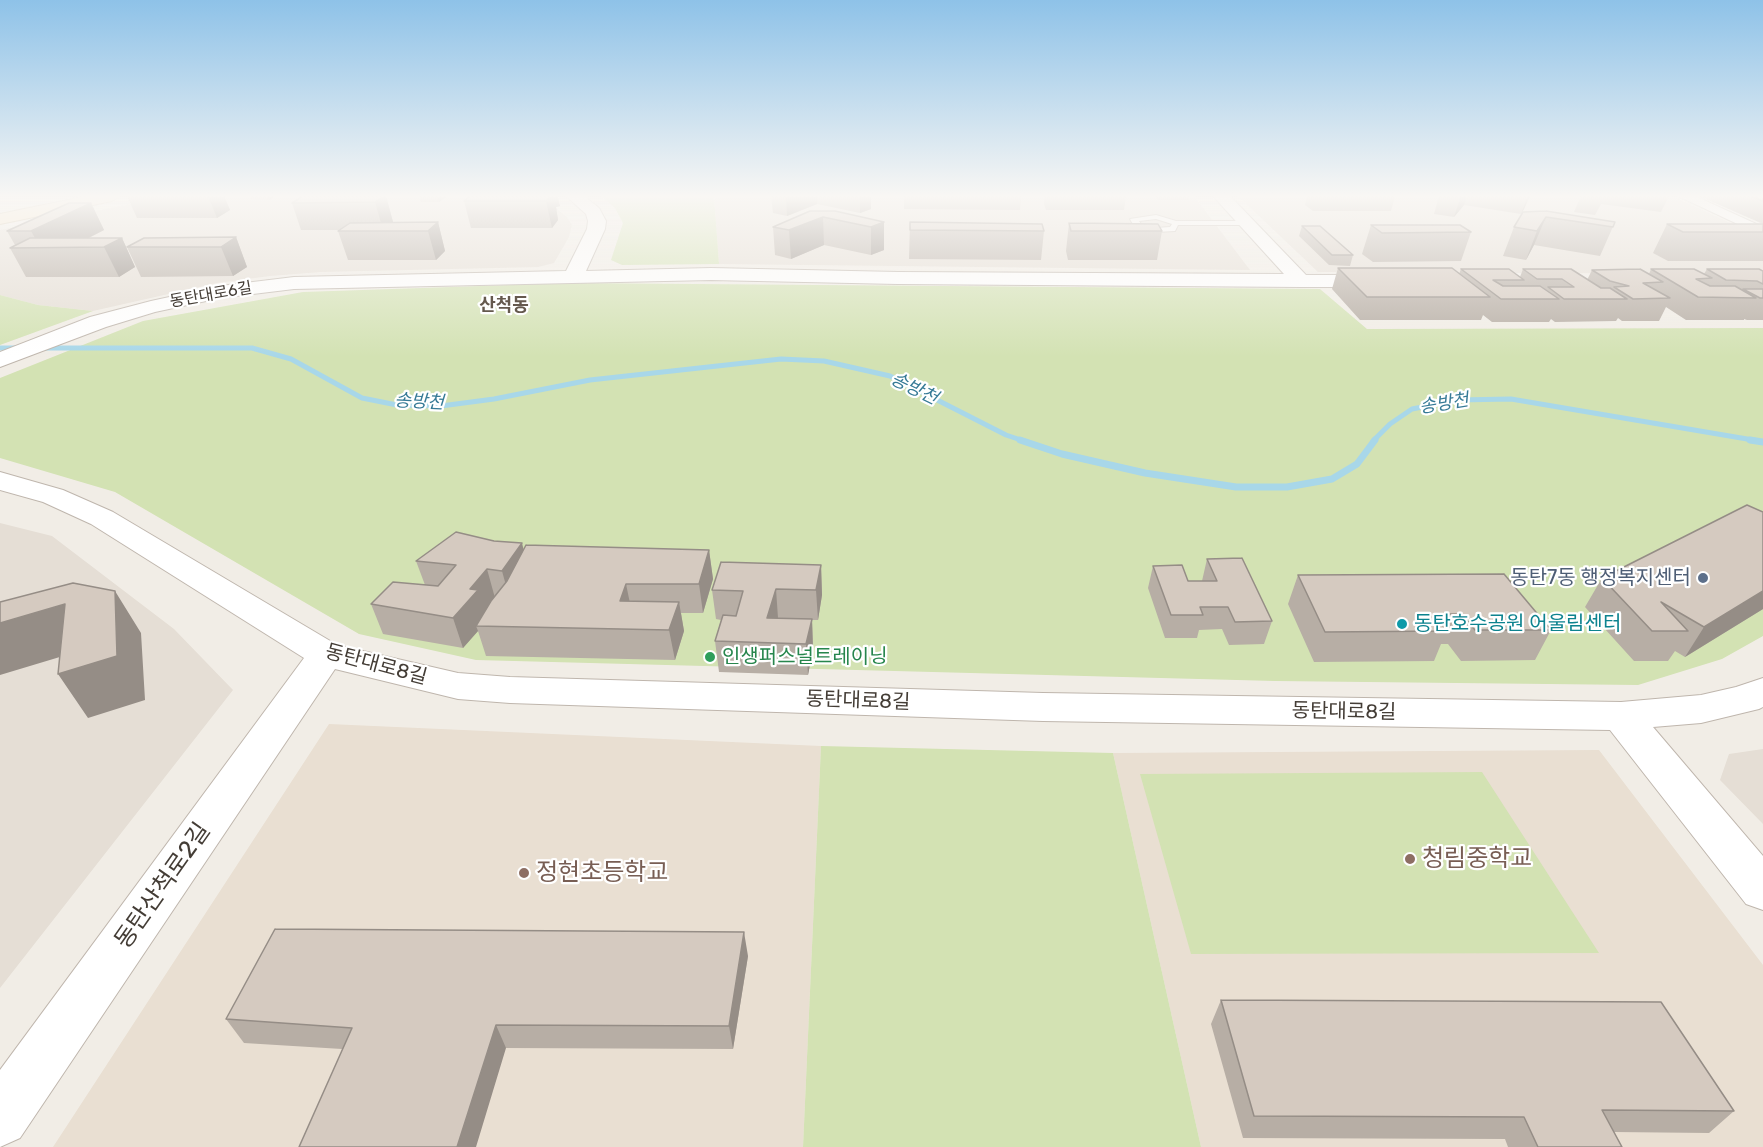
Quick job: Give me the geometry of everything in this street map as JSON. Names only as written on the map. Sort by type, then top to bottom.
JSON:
[{"type":"street","points":[[574,276],[587,250]]},
{"type":"street","points":[[1271,250],[1301,281]]},
{"type":"street","name":"동탄대로6길","points":[[0,360],[75,331],[151,306],[260,286],[332,281],[727,274],[898,278],[1393,281]]},
{"type":"street","name":"동탄대로8길","points":[[0,481],[53,496],[102,518],[326,655],[447,684],[510,690],[1043,708],[1621,716],[1701,709],[1745,699],[1763,691]]},
{"type":"street","name":"동탄산척로2길","points":[[0,1118],[326,655]]},
{"type":"street","points":[[1621,716],[1763,890]]},
{"type":"shaded area","points":[[0,250],[562,250],[554,263],[538,267],[321,272],[270,276],[217,283],[93,311],[38,305],[0,295]]},
{"type":"shaded area","points":[[718,250],[1235,250],[1250,270],[719,264]]},
{"type":"shaded area","points":[[1294,250],[1763,250],[1763,274],[1318,272]]},
{"type":"shaded area","points":[[0,523],[52,536],[174,629],[233,690],[0,988]]},
{"type":"shaded area","name":"정현초등학교","points":[[329,724],[821,746],[803,1147],[53,1147]]},
{"type":"shaded area","points":[[1763,749],[1763,824],[1720,780],[1729,754]]},
{"type":"shaded area","name":"청림중학교","points":[[1599,750],[1763,965],[1763,1147],[1201,1147],[1113,753]]},
{"type":"green space","points":[[614,250],[718,250],[719,264],[622,265],[611,260]]},
{"type":"green space","points":[[570,283],[1320,289],[1367,329],[1763,328],[1763,636],[1722,659],[1638,685],[1275,681],[476,660],[359,634],[115,492],[0,458],[0,378],[143,321],[303,292]]},
{"type":"green space","points":[[0,295],[38,305],[93,311],[0,345]]},
{"type":"green space","points":[[821,746],[1113,753],[1201,1147],[803,1147]]},
{"type":"green space","points":[[1482,772],[1599,953],[1191,954],[1140,774]]},
{"type":"building","points":[[1326,250],[1347,250],[1353,255],[1332,255]]},
{"type":"building","points":[[1338,268],[1452,268],[1490,297],[1367,297]]},
{"type":"building","points":[[1461,269],[1509,269],[1524,280],[1493,280],[1503,286],[1540,286],[1559,299],[1501,299]]},
{"type":"building","points":[[1523,269],[1571,269],[1601,288],[1610,288],[1627,299],[1564,299],[1548,287],[1574,287],[1562,279],[1537,279]]},
{"type":"building","points":[[1640,269],[1663,282],[1643,283],[1670,298],[1633,299],[1614,287],[1629,286],[1610,281],[1592,270]]},
{"type":"building","points":[[1651,269],[1694,269],[1712,278],[1696,279],[1710,286],[1735,286],[1756,298],[1698,297]]},
{"type":"building","points":[[1707,269],[1759,269],[1763,271],[1763,284],[1757,281],[1726,280]]},
{"type":"building","points":[[1743,289],[1763,289],[1763,298],[1760,298]]},
{"type":"building","name":"동탄7동 행정복지센터","points":[[1747,505],[1763,512],[1763,591],[1704,627],[1661,602],[1688,631],[1652,631],[1602,578]]},
{"type":"building","points":[[456,532],[494,541],[522,543],[502,571],[487,569],[470,589],[478,590],[453,618],[371,604],[393,582],[438,586],[456,565],[416,561]]},
{"type":"building","points":[[526,545],[709,550],[699,584],[626,584],[620,601],[679,602],[669,630],[476,626],[491,601],[507,581]]},
{"type":"building","points":[[1242,558],[1272,621],[1235,622],[1228,607],[1200,607],[1203,615],[1171,615],[1153,566],[1182,565],[1188,581],[1217,581],[1207,559]]},
{"type":"building","points":[[721,562],[821,565],[816,590],[776,589],[767,618],[812,619],[806,644],[715,641],[723,615],[736,616],[743,591],[712,590]]},
{"type":"building","points":[[1504,574],[1551,630],[1475,630],[1461,614],[1434,614],[1447,631],[1325,632],[1298,575]]},
{"type":"building","points":[[73,583],[115,591],[117,656],[58,674],[65,604],[0,623],[0,602]]},
{"type":"building","points":[[275,929],[744,932],[729,1026],[496,1025],[457,1147],[299,1147],[352,1028],[226,1019]]},
{"type":"building","points":[[1221,1000],[1661,1002],[1734,1111],[1602,1110],[1622,1147],[1538,1147],[1524,1117],[1254,1116]]},
{"type":"waterway","name":"송방천","points":[[0,348],[19,348]]},
{"type":"waterway","name":"송방천","points":[[43,348],[252,348],[291,359],[362,398],[397,405],[441,406],[494,399],[590,380],[781,359],[824,361],[890,376],[1006,435],[1024,441]]},
{"type":"waterway","name":"송방천","points":[[1373,441],[1390,424],[1412,409],[1458,400],[1511,399],[1759,441]]},
{"type":"waterway","name":"송방천","points":[[1020,440],[1062,454],[1145,473],[1236,487],[1287,487],[1332,479],[1357,464],[1375,440]]},
{"type":"waterway","name":"송방천","points":[[1750,440],[1763,442]]},
{"type":"place","name":"동탄7동 행정복지센터","points":[[1703,578]]},
{"type":"place","name":"동탄호수공원 어울림센터","points":[[1402,624]]},
{"type":"place","name":"인생퍼스널트레이닝","points":[[710,657]]},
{"type":"place","name":"청림중학교","points":[[1410,859]]},
{"type":"place","name":"정현초등학교","points":[[524,873]]},
{"type":"district","name":"산척동","points":[[504,306]]}]
